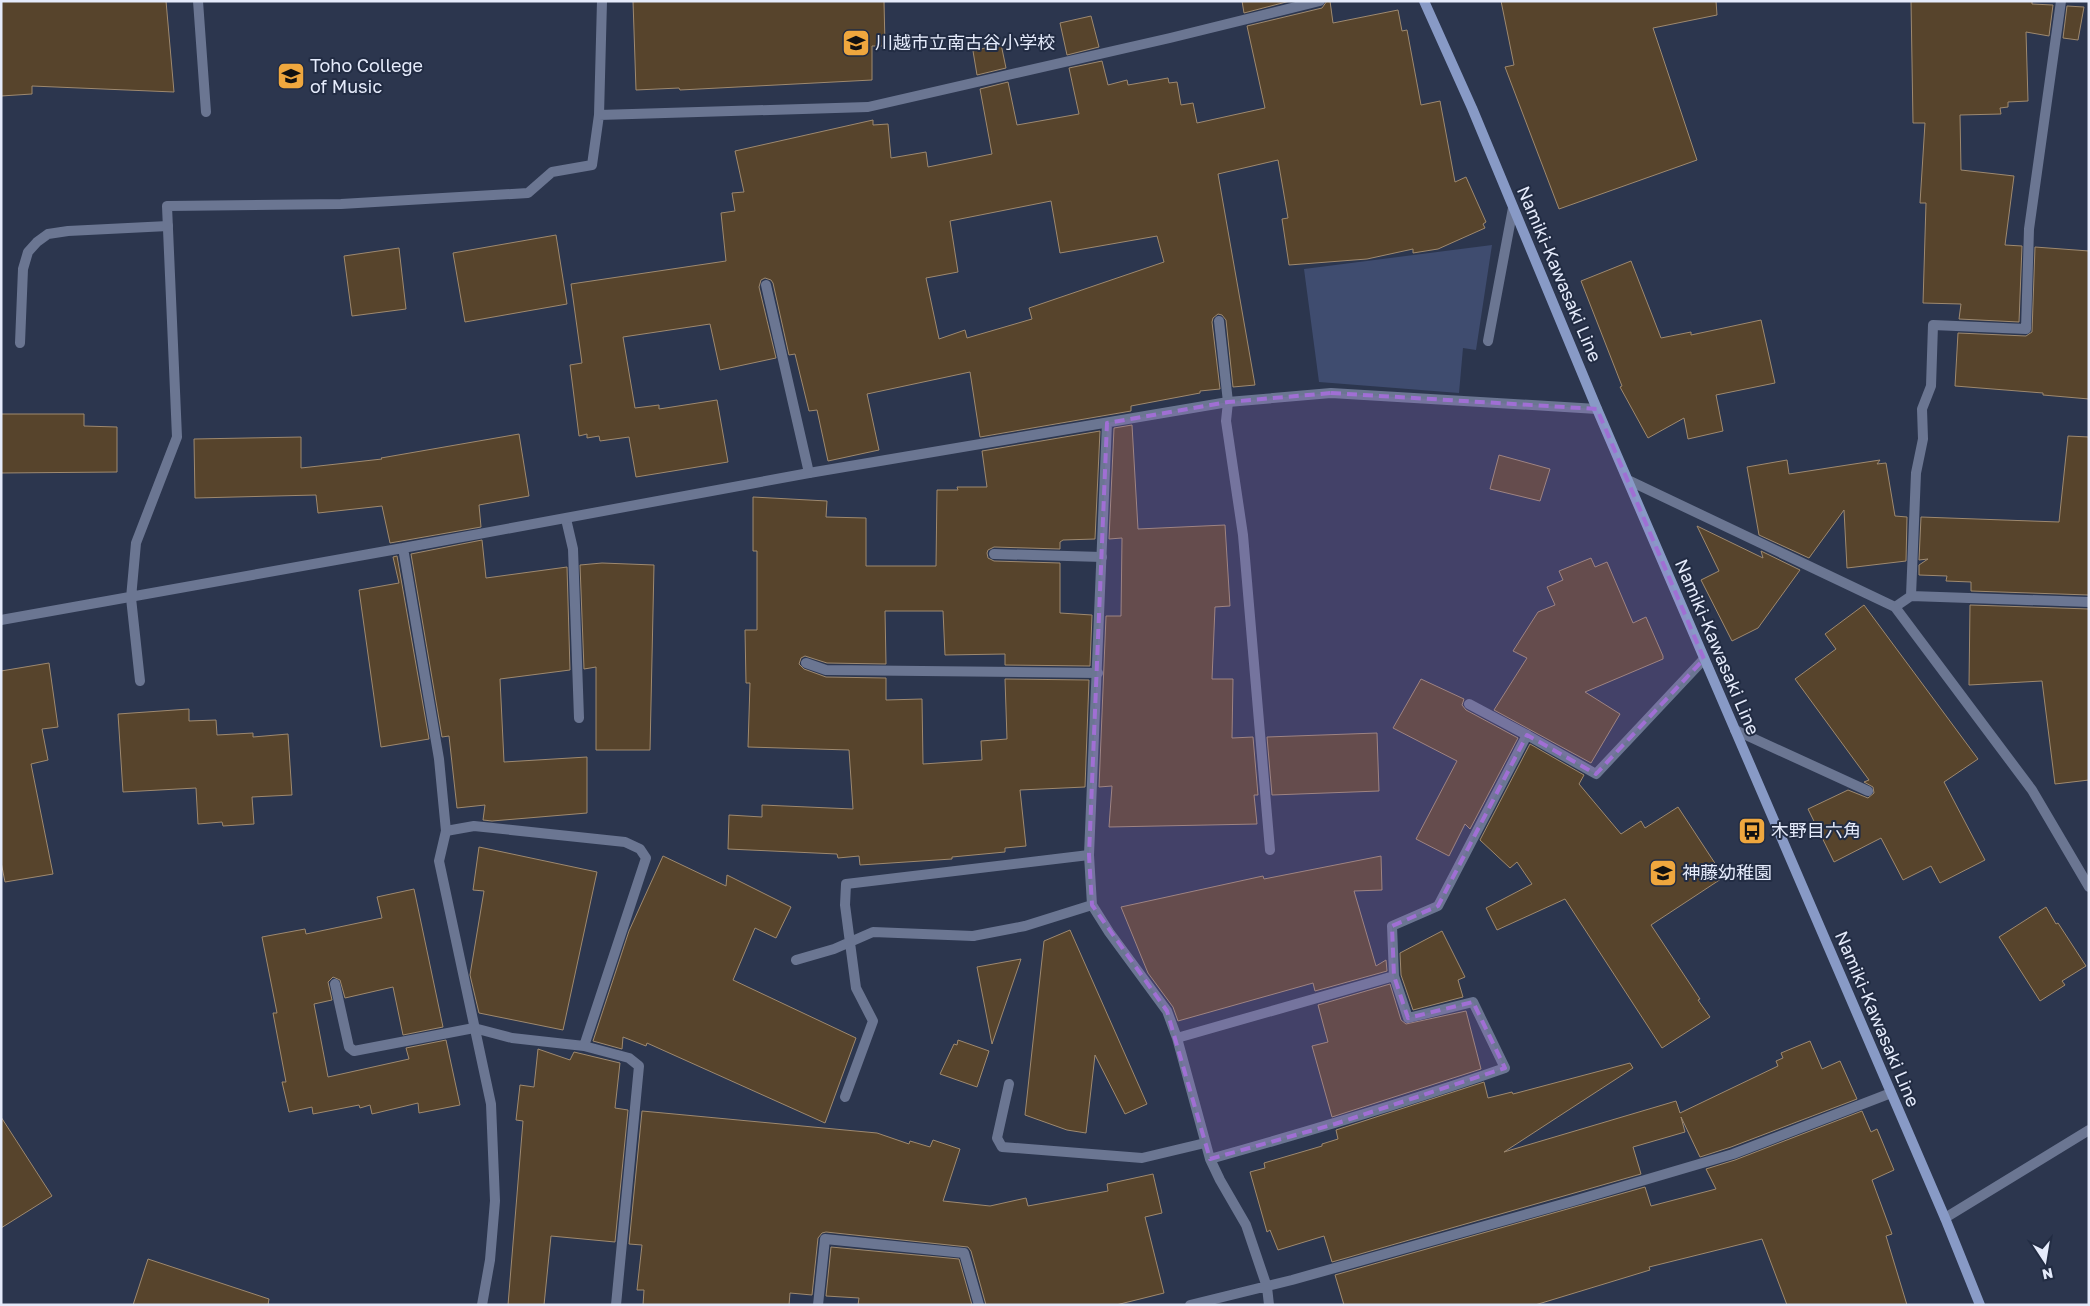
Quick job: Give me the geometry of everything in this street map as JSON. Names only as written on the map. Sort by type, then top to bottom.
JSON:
[{"type":"main road","name":"Namiki-Kawasaki Line","points":[[1424,1],[1472,108],[1597,409],[1630,481],[1734,730],[1945,1218],[1980,1305]]},
{"type":"street","points":[[198,1],[206,112]]},
{"type":"street","points":[[140,682],[131,598],[136,543],[177,437],[168,206],[340,204],[528,193],[552,172],[592,165],[599,115],[602,1]]},
{"type":"street","points":[[599,115],[868,107],[1132,47],[1320,1]]},
{"type":"street","points":[[1911,596],[1916,473],[1923,439],[1922,409],[1931,386],[1933,325],[2026,329],[2029,229],[2061,1]]},
{"type":"street","points":[[1488,341],[1513,208]]},
{"type":"street","points":[[20,343],[23,269],[28,252],[37,242],[48,234],[68,231],[168,226]]},
{"type":"street","points":[[766,285],[809,473]]},
{"type":"street","points":[[1219,321],[1228,402],[1226,421],[1243,535],[1270,850]]},
{"type":"street","points":[[1,620],[566,520],[809,473],[1228,402],[1331,392],[1597,409]]},
{"type":"street","points":[[1108,423],[1089,855],[1092,905],[1108,932],[1166,1011],[1178,1038],[1210,1159],[1246,1225],[1267,1287],[1269,1305]]},
{"type":"street","points":[[1630,481],[1895,608],[2032,790],[2089,887]]},
{"type":"street","points":[[566,520],[574,549],[579,718]]},
{"type":"street","points":[[403,548],[439,758],[446,830],[439,861],[491,1104],[495,1201],[490,1260],[482,1305]]},
{"type":"street","points":[[994,554],[1102,558]]},
{"type":"street","points":[[1895,608],[1911,596],[2089,602]]},
{"type":"street","points":[[1469,704],[1596,774],[1704,659]]},
{"type":"street","points":[[806,663],[826,670],[1098,673]]},
{"type":"street","points":[[1734,730],[1868,791]]},
{"type":"street","points":[[1210,1159],[1344,1122],[1505,1068],[1473,1002],[1408,1018],[1394,976],[1392,926],[1438,906],[1527,735]]},
{"type":"street","points":[[446,830],[474,826],[625,842],[640,848],[646,858],[584,1046]]},
{"type":"street","points":[[845,1097],[873,1021],[856,988],[845,905],[846,884],[1089,855]]},
{"type":"street","points":[[796,960],[850,943],[873,932],[973,936],[1025,926],[1092,905]]},
{"type":"street","points":[[1178,1038],[1394,976]]},
{"type":"street","points":[[335,984],[349,1047],[354,1050],[474,1028],[512,1038],[584,1046],[629,1058],[639,1066],[616,1305]]},
{"type":"street","points":[[1009,1084],[997,1138],[1002,1146],[1142,1158],[1205,1143]]},
{"type":"street","points":[[1190,1305],[1267,1287],[1733,1154],[1891,1092]]},
{"type":"street","points":[[1945,1218],[2089,1130]]},
{"type":"street","points":[[818,1305],[825,1239],[964,1253],[979,1305]]},
{"type":"highlighted area","points":[[1331,393],[1597,409],[1704,659],[1596,774],[1527,735],[1438,906],[1392,926],[1394,976],[1408,1018],[1473,1002],[1505,1068],[1335,1124],[1210,1159],[1167,1011],[1092,905],[1089,855],[1107,423],[1228,402]]},
{"type":"shaded area","points":[[1492,245],[1476,350],[1463,348],[1459,393],[1319,382],[1304,269]]},
{"type":"building","points":[[1,1],[166,1],[174,92],[32,86],[32,94],[1,96]]},
{"type":"building","points":[[633,1],[884,1],[885,46],[872,46],[872,80],[680,90],[679,88],[636,90]]},
{"type":"building","points":[[1242,1],[1290,1],[1244,13]]},
{"type":"building","points":[[1327,1],[1330,1],[1333,23],[1398,10],[1402,31],[1407,30],[1421,105],[1440,101],[1455,182],[1466,177],[1486,222],[1483,224],[1485,228],[1438,249],[1413,253],[1413,249],[1367,259],[1289,265],[1282,219],[1288,218],[1278,160],[1218,174],[1255,385],[1233,387],[1226,320],[1222,315],[1218,314],[1213,318],[1212,322],[1220,389],[1200,391],[1200,393],[1131,406],[1131,411],[980,437],[970,372],[867,394],[879,450],[828,461],[817,410],[809,411],[795,354],[789,355],[773,283],[765,278],[761,280],[759,287],[776,358],[720,370],[710,324],[623,337],[635,408],[659,405],[659,409],[717,400],[728,462],[636,477],[629,437],[600,441],[599,436],[587,438],[587,434],[579,436],[570,365],[582,363],[571,284],[726,261],[721,213],[735,211],[732,193],[744,192],[735,151],[873,120],[873,125],[888,124],[891,158],[926,152],[928,167],[992,154],[980,89],[1008,82],[1017,125],[1079,114],[1069,68],[1102,61],[1108,85],[1127,80],[1128,85],[1168,78],[1169,83],[1177,82],[1181,105],[1193,103],[1197,123],[1265,108],[1247,26],[1322,8]],"holes":[[[1051,201],[1060,253],[1157,236],[1164,262],[1029,308],[1032,319],[967,338],[965,330],[939,339],[926,278],[958,272],[950,221]]]},
{"type":"building","points":[[1501,1],[1716,1],[1717,15],[1653,28],[1697,160],[1559,209],[1505,67],[1514,65]]},
{"type":"building","points":[[1911,1],[2032,1],[2032,4],[2053,5],[2049,36],[2026,32],[2028,101],[2008,102],[2008,107],[2000,108],[2001,114],[1960,115],[1961,170],[2014,176],[2005,245],[2022,246],[2019,322],[1959,319],[1961,304],[1923,303],[1926,203],[1920,203],[1925,123],[1913,123]]},
{"type":"building","points":[[2067,6],[2084,7],[2078,40],[2063,38]]},
{"type":"building","points":[[1091,16],[1099,47],[1067,55],[1060,23]]},
{"type":"building","points":[[1001,44],[1006,68],[977,75],[973,51]]},
{"type":"building","points":[[556,235],[567,304],[465,322],[453,253]]},
{"type":"building","points":[[2035,247],[2089,251],[2089,399],[2043,395],[2043,393],[1955,386],[1958,333],[2026,336],[2032,332]]},
{"type":"building","points":[[399,248],[406,309],[352,316],[344,256]]},
{"type":"building","points":[[1631,261],[1661,338],[1691,332],[1691,335],[1761,320],[1775,383],[1716,395],[1723,431],[1688,439],[1684,418],[1648,438],[1620,387],[1622,386],[1581,281]]},
{"type":"building","points":[[1,414],[84,414],[84,426],[117,427],[117,472],[1,473]]},
{"type":"building","points":[[1132,425],[1138,529],[1225,525],[1230,606],[1215,607],[1212,679],[1233,679],[1232,738],[1253,737],[1258,795],[1254,795],[1257,824],[1109,827],[1112,786],[1099,787],[1106,616],[1121,616],[1122,538],[1109,539],[1114,428]]},
{"type":"building","points":[[1100,431],[1095,539],[1063,540],[1060,542],[1060,549],[994,547],[988,550],[987,553],[988,558],[994,561],[1060,563],[1060,613],[1092,615],[1090,666],[1005,665],[1005,654],[945,655],[943,611],[885,611],[886,664],[827,663],[805,656],[801,658],[799,664],[804,669],[826,677],[886,678],[886,700],[922,699],[923,764],[982,760],[981,741],[1007,739],[1005,679],[1089,680],[1085,787],[1020,790],[1026,846],[1005,848],[1005,852],[952,857],[952,859],[860,865],[859,856],[838,858],[837,854],[728,849],[729,815],[762,817],[762,805],[853,809],[849,750],[748,747],[750,683],[746,683],[745,630],[757,630],[757,551],[753,551],[753,497],[827,501],[826,517],[866,518],[866,566],[936,566],[937,490],[958,490],[957,487],[987,487],[982,451]]},
{"type":"building","points":[[519,434],[529,496],[479,505],[481,527],[390,543],[382,506],[318,513],[316,495],[195,498],[194,439],[301,437],[301,468],[382,459]]},
{"type":"building","points":[[2068,436],[2089,437],[2089,595],[1971,591],[1971,582],[1946,581],[1947,576],[1919,575],[1919,565],[1928,559],[1919,560],[1921,517],[2059,522]]},
{"type":"building","points":[[1499,455],[1550,469],[1540,501],[1490,489]]},
{"type":"building","points":[[1787,460],[1789,474],[1880,460],[1877,464],[1886,463],[1895,516],[1907,517],[1906,561],[1847,568],[1844,510],[1809,558],[1759,535],[1747,467]]},
{"type":"building","points":[[1697,526],[1763,558],[1761,551],[1800,570],[1758,628],[1732,641],[1701,580],[1719,571]]},
{"type":"building","points":[[482,540],[486,578],[567,567],[570,670],[500,679],[504,762],[587,757],[587,813],[492,821],[483,820],[485,805],[457,808],[449,736],[442,737],[411,554]]},
{"type":"building","points":[[397,556],[429,739],[381,747],[359,590],[399,583],[393,557]]},
{"type":"building","points":[[1591,558],[1595,567],[1607,562],[1633,623],[1646,617],[1663,659],[1585,692],[1620,714],[1591,763],[1494,710],[1527,658],[1513,651],[1538,612],[1555,605],[1547,587],[1563,580],[1559,571]]},
{"type":"building","points":[[602,563],[654,565],[650,750],[596,750],[596,667],[584,669],[580,565]]},
{"type":"building","points":[[1864,605],[1978,759],[1944,782],[1985,860],[1940,883],[1931,866],[1903,880],[1881,838],[1834,862],[1808,809],[1848,790],[1868,798],[1874,793],[1873,787],[1864,782],[1869,780],[1795,679],[1836,649],[1825,634]]},
{"type":"building","points":[[1970,605],[2089,609],[2089,780],[2055,784],[2042,681],[1969,685]]},
{"type":"building","points":[[49,663],[58,727],[42,729],[48,760],[31,764],[53,874],[5,882],[1,862],[1,671]]},
{"type":"building","points":[[1421,679],[1464,699],[1462,705],[1466,710],[1518,738],[1470,829],[1465,824],[1449,856],[1416,839],[1457,761],[1393,728]]},
{"type":"building","points":[[189,709],[189,721],[216,720],[217,735],[253,733],[253,737],[288,734],[292,795],[252,797],[254,824],[223,826],[222,822],[198,824],[196,788],[123,792],[118,714]]},
{"type":"building","points":[[1377,733],[1379,791],[1272,795],[1267,737]]},
{"type":"building","points":[[1530,744],[1584,775],[1579,784],[1621,834],[1641,821],[1645,828],[1678,807],[1724,877],[1651,925],[1710,1017],[1662,1048],[1565,899],[1497,930],[1486,908],[1532,884],[1517,862],[1510,868],[1480,840]]},
{"type":"building","points":[[479,847],[597,872],[563,1030],[479,1013],[470,975],[484,891],[473,890]]},
{"type":"building","points":[[663,856],[726,886],[727,875],[791,907],[776,938],[755,928],[733,980],[856,1038],[825,1123],[647,1043],[646,1046],[623,1037],[622,1049],[593,1041],[629,931]]},
{"type":"building","points":[[1381,856],[1382,890],[1354,891],[1376,966],[1386,960],[1387,971],[1315,991],[1313,983],[1178,1021],[1173,1007],[1148,973],[1121,907],[1263,876],[1264,879]]},
{"type":"building","points":[[414,889],[443,1027],[403,1035],[393,987],[345,998],[340,980],[333,977],[328,982],[332,1000],[314,1004],[328,1077],[409,1059],[406,1048],[446,1040],[460,1105],[419,1113],[418,1103],[372,1114],[370,1105],[360,1108],[359,1105],[313,1114],[312,1107],[289,1112],[282,1082],[286,1082],[273,1013],[277,1013],[262,937],[305,929],[306,934],[382,918],[377,897]]},
{"type":"building","points":[[2046,907],[2086,966],[2062,981],[2065,985],[2040,1001],[1999,937]]},
{"type":"building","points":[[1070,930],[1147,1104],[1125,1114],[1095,1055],[1086,1133],[1067,1130],[1025,1115],[1044,941]]},
{"type":"building","points":[[1442,931],[1465,977],[1458,980],[1463,997],[1413,1010],[1401,975],[1400,953]]},
{"type":"building","points":[[1021,959],[992,1044],[977,967]]},
{"type":"building","points":[[1390,984],[1401,1020],[1406,1024],[1466,1011],[1481,1069],[1332,1117],[1312,1046],[1328,1042],[1318,1005]]},
{"type":"building","points":[[958,1040],[989,1051],[977,1087],[940,1074],[954,1044],[957,1045]]},
{"type":"building","points":[[1810,1041],[1822,1069],[1840,1061],[1857,1099],[1700,1157],[1681,1117],[1685,1132],[1633,1147],[1641,1174],[1332,1262],[1324,1236],[1278,1250],[1270,1230],[1267,1232],[1250,1172],[1265,1168],[1264,1163],[1322,1146],[1322,1144],[1338,1139],[1336,1130],[1484,1082],[1488,1098],[1512,1092],[1513,1094],[1630,1063],[1633,1068],[1504,1152],[1676,1101],[1680,1113],[1778,1066],[1776,1061],[1783,1058],[1781,1053]]},
{"type":"building","points":[[538,1049],[570,1060],[574,1052],[620,1063],[615,1108],[628,1110],[615,1242],[551,1236],[544,1305],[508,1305],[523,1121],[516,1120],[520,1085],[534,1087]]},
{"type":"building","points":[[642,1111],[877,1133],[909,1144],[910,1141],[930,1147],[933,1140],[960,1149],[943,1201],[990,1206],[1026,1198],[1028,1206],[1108,1191],[1107,1184],[1153,1174],[1162,1213],[1145,1217],[1164,1293],[1116,1305],[986,1305],[971,1251],[968,1247],[826,1232],[822,1233],[818,1238],[812,1295],[790,1293],[789,1305],[643,1305],[644,1290],[637,1290],[642,1245],[629,1244]]},
{"type":"building","points":[[1862,1111],[1871,1132],[1877,1129],[1894,1170],[1872,1180],[1892,1234],[1886,1236],[1907,1305],[1787,1305],[1762,1239],[1649,1267],[1650,1270],[1535,1305],[1344,1305],[1335,1275],[1645,1187],[1651,1206],[1716,1189],[1706,1169],[1735,1160]]},
{"type":"building","points":[[1,1117],[52,1196],[1,1228]]},
{"type":"building","points":[[831,1247],[959,1259],[972,1305],[858,1305],[859,1298],[826,1296]]},
{"type":"building","points":[[148,1259],[269,1299],[268,1305],[133,1305]]},
{"type":"place","name":"川越市立南古谷小学校","points":[[856,43]]},
{"type":"place","name":"Toho College of Music","points":[[291,76]]},
{"type":"place","name":"木野目六角","points":[[1752,831]]},
{"type":"place","name":"神藤幼稚園","points":[[1663,873]]}]
